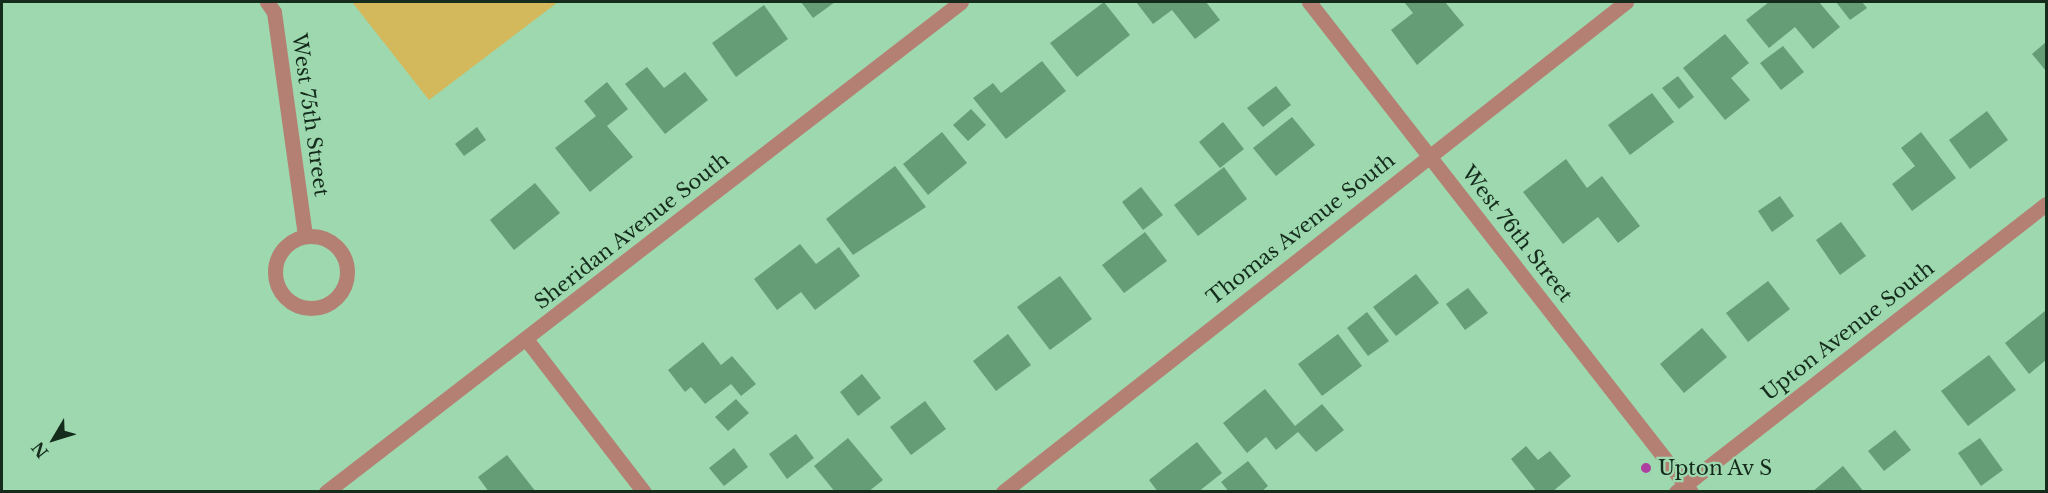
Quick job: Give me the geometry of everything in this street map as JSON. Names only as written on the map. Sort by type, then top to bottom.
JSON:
[{"type":"street","name":"West 75th Street","points":[[267,2],[274,12],[305,236]]},
{"type":"street","name":"Sheridan Avenue South","points":[[326,492],[961,2]]},
{"type":"street","name":"West 76th Street","points":[[1309,2],[1684,489]]},
{"type":"street","name":"Thomas Avenue South","points":[[1003,492],[1626,2]]},
{"type":"street","name":"Upton Avenue South","points":[[1684,489],[2046,204]]},
{"type":"street","points":[[305,236],[327,240],[346,266],[338,297],[317,308],[293,304],[274,276],[279,254],[305,236]]},
{"type":"street","points":[[526,339],[644,492]]},
{"type":"shaded area","points":[[352,2],[558,2],[429,100]]},
{"type":"building","points":[[801,2],[835,2],[813,18]]},
{"type":"building","points":[[1104,2],[1130,35],[1077,77],[1050,43]]},
{"type":"building","points":[[1136,2],[1206,2],[1220,20],[1195,39],[1172,10],[1153,24]]},
{"type":"building","points":[[1404,2],[1445,2],[1464,25],[1417,65],[1391,30],[1413,13]]},
{"type":"building","points":[[1769,2],[1819,2],[1840,27],[1813,49],[1795,27],[1769,48],[1746,20]]},
{"type":"building","points":[[1836,2],[1862,2],[1867,8],[1850,20]]},
{"type":"building","points":[[764,5],[788,39],[736,77],[712,43]]},
{"type":"building","points":[[1725,34],[1749,63],[1731,78],[1750,100],[1725,120],[1683,68]]},
{"type":"building","points":[[2046,42],[2046,71],[2032,54]]},
{"type":"building","points":[[1783,46],[1804,72],[1781,90],[1760,63]]},
{"type":"building","points":[[1042,61],[1066,91],[1006,139],[973,98],[993,83],[1001,93]]},
{"type":"building","points":[[647,67],[664,88],[685,72],[708,100],[665,134],[625,84]]},
{"type":"building","points":[[1678,76],[1694,97],[1679,109],[1662,88]]},
{"type":"building","points":[[607,82],[628,109],[607,126],[633,157],[590,192],[555,148],[596,116],[584,101]]},
{"type":"building","points":[[1276,86],[1291,105],[1263,127],[1247,108]]},
{"type":"building","points":[[1652,93],[1674,122],[1630,155],[1608,125]]},
{"type":"building","points":[[971,109],[986,125],[968,141],[953,125]]},
{"type":"building","points":[[1987,111],[2008,140],[1970,169],[1949,140]]},
{"type":"building","points":[[1292,117],[1315,145],[1276,176],[1253,148]]},
{"type":"building","points":[[1223,122],[1244,149],[1220,168],[1199,142]]},
{"type":"building","points":[[477,127],[486,140],[464,156],[455,144]]},
{"type":"building","points":[[942,132],[967,163],[928,195],[903,164]]},
{"type":"building","points":[[1921,132],[1956,178],[1912,211],[1892,184],[1915,166],[1901,148]]},
{"type":"building","points":[[1566,159],[1587,188],[1602,176],[1640,226],[1618,243],[1598,217],[1563,244],[1523,192]]},
{"type":"building","points":[[895,166],[926,207],[853,255],[826,219]]},
{"type":"building","points":[[1224,167],[1247,199],[1198,236],[1174,205]]},
{"type":"building","points":[[535,183],[560,213],[514,250],[490,220]]},
{"type":"building","points":[[1141,187],[1163,215],[1143,230],[1122,202]]},
{"type":"building","points":[[1780,196],[1794,216],[1772,232],[1758,211]]},
{"type":"building","points":[[1841,222],[1866,256],[1840,275],[1816,240]]},
{"type":"building","points":[[1145,232],[1167,261],[1124,293],[1102,265]]},
{"type":"building","points":[[800,244],[816,264],[839,247],[860,276],[815,310],[801,292],[777,310],[754,279]]},
{"type":"building","points":[[1416,274],[1439,303],[1396,336],[1373,307]]},
{"type":"building","points":[[1060,276],[1092,319],[1050,350],[1017,307]]},
{"type":"building","points":[[1768,281],[1790,309],[1748,342],[1726,313]]},
{"type":"building","points":[[1468,288],[1488,313],[1465,330],[1446,304]]},
{"type":"building","points":[[2045,311],[2046,360],[2029,374],[2005,343]]},
{"type":"building","points":[[1367,312],[1389,341],[1368,356],[1347,328]]},
{"type":"building","points":[[1702,328],[1727,357],[1684,393],[1660,364]]},
{"type":"building","points":[[1008,334],[1031,365],[996,391],[973,361]]},
{"type":"building","points":[[1338,334],[1362,366],[1322,396],[1298,364]]},
{"type":"building","points":[[703,342],[721,365],[732,356],[756,384],[741,396],[731,384],[705,404],[691,387],[685,392],[668,370]]},
{"type":"building","points":[[1989,355],[2016,390],[1968,426],[1941,391]]},
{"type":"building","points":[[862,374],[881,398],[858,416],[840,392]]},
{"type":"building","points":[[1265,389],[1295,426],[1322,404],[1344,430],[1316,452],[1298,432],[1276,450],[1266,437],[1247,453],[1223,423]]},
{"type":"building","points":[[736,399],[749,413],[728,431],[715,417]]},
{"type":"building","points":[[925,401],[946,429],[911,455],[890,427]]},
{"type":"building","points":[[1895,430],[1911,450],[1884,471],[1868,451]]},
{"type":"building","points":[[796,434],[814,458],[787,479],[769,454]]},
{"type":"building","points":[[848,438],[883,480],[868,492],[835,492],[814,466]]},
{"type":"building","points":[[1980,438],[2003,470],[1981,486],[1958,453]]},
{"type":"building","points":[[1197,442],[1222,473],[1198,492],[1158,492],[1149,480]]},
{"type":"building","points":[[1526,446],[1538,460],[1550,451],[1571,476],[1552,492],[1537,492],[1511,459]]},
{"type":"building","points":[[734,448],[748,467],[724,486],[709,468]]},
{"type":"building","points":[[507,455],[536,492],[489,492],[478,477]]},
{"type":"building","points":[[1248,461],[1268,486],[1261,492],[1229,492],[1221,482]]},
{"type":"building","points":[[1843,466],[1864,492],[1812,492]]},
{"type":"place","name":"Upton Av S","points":[[1646,468]]}]
